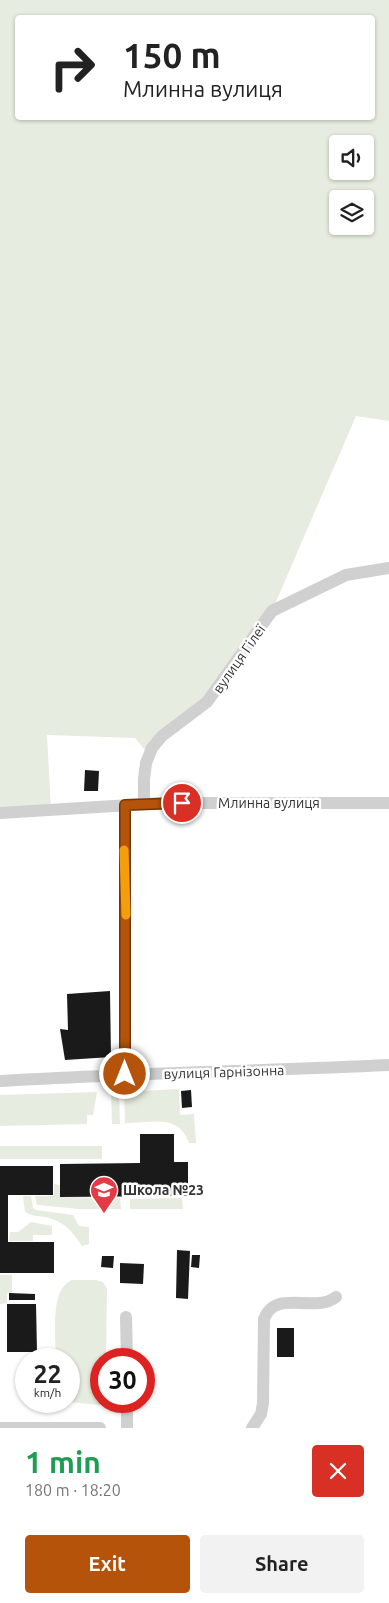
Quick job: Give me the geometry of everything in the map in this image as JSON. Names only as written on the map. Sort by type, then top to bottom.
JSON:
[{"type":"street","name":"вулиця Гілеї","points":[[144,804],[146,763],[152,748],[162,736],[207,702],[272,611],[346,575],[389,568]]},
{"type":"street","name":"Млинна вулиця","points":[[0,813],[144,804],[389,803]]},
{"type":"street","points":[[125,805],[125,1074]]},
{"type":"street","name":"вулиця Гарнізонна","points":[[0,1081],[125,1074],[195,1074],[389,1065]]},
{"type":"street","points":[[252,1428],[261,1414],[263,1403],[264,1319],[268,1310],[274,1305],[301,1302],[320,1305],[329,1303],[336,1297]]},
{"type":"street","points":[[126,1317],[127,1348]]},
{"type":"street","points":[[127,1413],[127,1428]]},
{"type":"street","points":[[0,1428],[100,1428]]},
{"type":"shaded area","points":[[0,0],[389,0],[389,421],[356,416],[272,611],[221,685],[149,755],[135,738],[47,735],[51,811],[0,813]]},
{"type":"shaded area","points":[[179,1089],[180,1115],[194,1114],[196,1143],[189,1143],[178,1127],[171,1123],[154,1121],[125,1123],[124,1092]]},
{"type":"shaded area","points":[[119,1091],[120,1124],[112,1124],[111,1092]]},
{"type":"shaded area","points":[[97,1092],[93,1115],[87,1115],[87,1124],[0,1126],[0,1095]]},
{"type":"shaded area","points":[[0,1146],[102,1146],[102,1159],[0,1159]]},
{"type":"shaded area","points":[[54,1184],[60,1185],[60,1197],[120,1198],[121,1209],[80,1209],[37,1205],[35,1196],[54,1196]]},
{"type":"shaded area","points":[[23,1196],[31,1196],[33,1208],[36,1210],[73,1215],[79,1226],[89,1227],[89,1244],[82,1246],[71,1231],[57,1221],[25,1212]]},
{"type":"shaded area","points":[[182,1198],[183,1209],[130,1209],[130,1199]]},
{"type":"shaded area","points":[[31,1222],[52,1226],[52,1235],[33,1235],[33,1241],[9,1241],[10,1232],[18,1232]]},
{"type":"shaded area","points":[[0,1275],[12,1275],[12,1293],[7,1293],[7,1303],[0,1304]]},
{"type":"shaded area","points":[[72,1280],[96,1280],[103,1282],[107,1289],[106,1348],[90,1348],[90,1404],[80,1403],[80,1348],[56,1348],[55,1315],[60,1293],[65,1285]]},
{"type":"building","points":[[85,770],[99,771],[98,791],[84,791]]},
{"type":"building","points":[[110,991],[111,1057],[65,1060],[60,1029],[68,1030],[67,994]]},
{"type":"building","points":[[191,1090],[192,1107],[182,1108],[181,1091]]},
{"type":"building","points":[[140,1134],[174,1134],[174,1162],[188,1162],[188,1196],[60,1197],[60,1164],[140,1163]]},
{"type":"building","points":[[0,1166],[53,1166],[53,1195],[8,1195],[8,1242],[54,1242],[54,1273],[0,1273]]},
{"type":"building","points":[[177,1250],[190,1251],[188,1299],[176,1298]]},
{"type":"building","points":[[192,1255],[200,1255],[199,1268],[191,1267]]},
{"type":"building","points":[[102,1256],[114,1256],[113,1268],[101,1267]]},
{"type":"building","points":[[120,1263],[144,1264],[143,1284],[120,1283]]},
{"type":"building","points":[[9,1293],[35,1294],[35,1300],[9,1300]]},
{"type":"building","points":[[7,1304],[36,1304],[37,1348],[15,1348],[15,1352],[7,1352]]},
{"type":"building","points":[[277,1328],[294,1328],[294,1357],[277,1357]]},
{"type":"slow traffic","points":[[124,850],[126,915]]},
{"type":"place","name":"Школа №23","points":[[104,1214]]},
{"type":"route","points":[[125,1074],[125,805],[182,803]]}]
